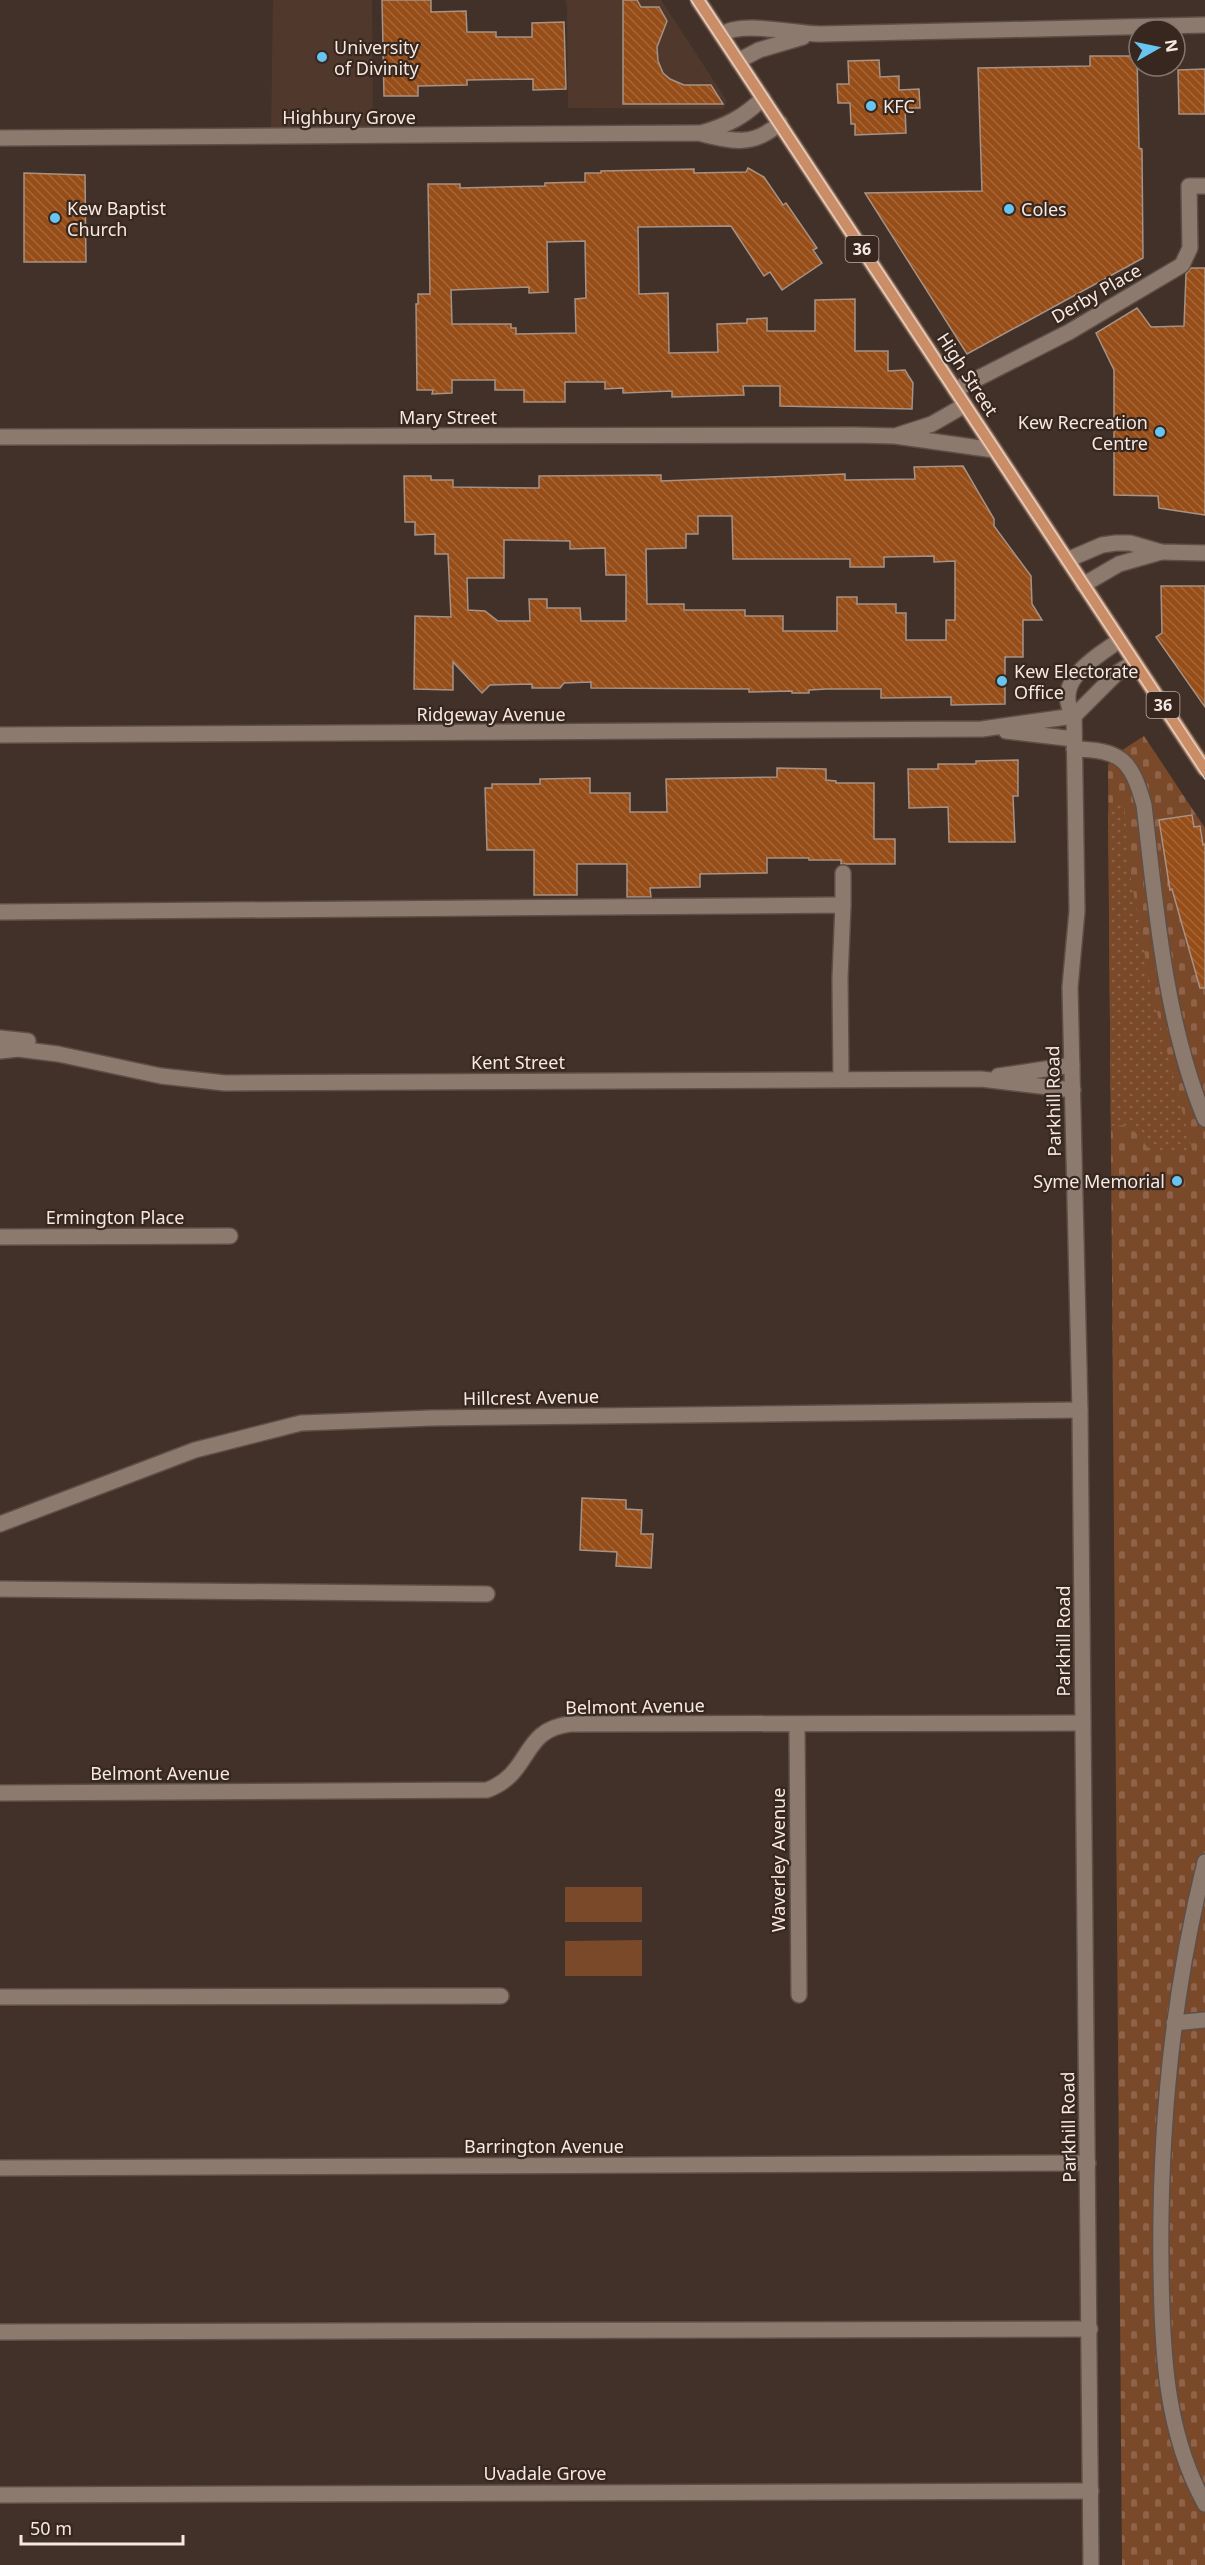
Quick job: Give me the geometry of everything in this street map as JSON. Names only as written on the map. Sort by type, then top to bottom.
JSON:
[{"type":"main road","name":"High Street","points":[[698,0],[1134,662],[1198,750],[1205,769]]},
{"type":"street","points":[[721,34],[725,31],[748,28],[815,34],[1205,25]]},
{"type":"street","points":[[738,61],[759,50],[815,34]]},
{"type":"street","name":"Highbury Grove","points":[[0,138],[698,133],[727,125],[750,111],[763,98]]},
{"type":"street","name":"Highbury Grove","points":[[698,133],[732,142],[756,140],[780,123]]},
{"type":"street","name":"Derby Place","points":[[955,390],[1069,332],[1182,265],[1190,248],[1189,186],[1205,186]]},
{"type":"street","name":"Mary Street","points":[[896,436],[932,424],[965,405]]},
{"type":"street","name":"Mary Street","points":[[0,437],[896,436],[994,450]]},
{"type":"street","points":[[1067,560],[1102,545],[1116,543],[1130,543],[1161,552],[1205,553]]},
{"type":"street","points":[[1083,585],[1119,564],[1161,552]]},
{"type":"street","name":"Parkhill Road","points":[[1091,2565],[1080,1410],[1070,987],[1077,911],[1074,716],[1067,700],[1070,685],[1081,668],[1120,640]]},
{"type":"street","points":[[1074,716],[1117,673],[1134,662]]},
{"type":"street","name":"Ridgeway Avenue","points":[[0,735],[658,733],[982,729],[1074,716]]},
{"type":"street","name":"Ridgeway Avenue","points":[[982,729],[1074,744],[1116,754],[1130,770],[1139,786],[1144,805],[1165,967],[1176,1027],[1205,1119]]},
{"type":"street","points":[[841,1079],[840,978],[843,873]]},
{"type":"street","points":[[0,912],[843,905]]},
{"type":"street","name":"Kent Street","points":[[0,1038],[38,1044],[58,1054]]},
{"type":"street","name":"Kent Street","points":[[0,1051],[18,1049],[58,1054],[161,1076],[225,1083],[981,1079],[1073,1090]]},
{"type":"street","name":"Kent Street","points":[[981,1079],[1072,1065]]},
{"type":"street","name":"Ermington Place","points":[[0,1237],[230,1236]]},
{"type":"street","name":"Hillcrest Avenue","points":[[0,1524],[195,1450],[301,1423],[431,1418],[1080,1410]]},
{"type":"street","points":[[0,1589],[487,1594]]},
{"type":"street","name":"Belmont Avenue","points":[[0,1793],[487,1790],[508,1780],[541,1734],[549,1728],[560,1725],[1083,1723]]},
{"type":"street","name":"Waverley Avenue","points":[[797,1725],[798,1995]]},
{"type":"street","points":[[1205,1862],[1186,1950],[1174,2023],[1162,2182],[1164,2341],[1167,2380],[1179,2442],[1194,2484],[1205,2504]]},
{"type":"street","points":[[0,1997],[501,1996]]},
{"type":"street","points":[[1174,2023],[1205,2020]]},
{"type":"street","name":"Barrington Avenue","points":[[0,2168],[1088,2163]]},
{"type":"street","points":[[0,2332],[1090,2329]]},
{"type":"street","name":"Uvadale Grove","points":[[0,2494],[1091,2491]]},
{"type":"shaded area","name":"University of Divinity","points":[[273,0],[372,0],[373,137],[271,137]]},
{"type":"shaded area","points":[[565,0],[661,0],[727,101],[723,109],[568,108],[567,5]]},
{"type":"green space","points":[[1144,736],[1205,828],[1205,2565],[1122,2565],[1108,765],[1116,754]]},
{"type":"green space","points":[[1124,803],[1131,879],[1151,989],[1193,1153],[1150,1150],[1129,1125],[1111,1126],[1108,811]]},
{"type":"green space","points":[[565,1887],[642,1887],[642,1922],[565,1922]]},
{"type":"green space","points":[[642,1940],[642,1976],[565,1976],[565,1941]]},
{"type":"building","points":[[382,0],[431,0],[431,12],[466,11],[467,32],[496,32],[496,37],[532,37],[532,23],[564,22],[566,89],[533,90],[533,79],[467,80],[467,85],[418,86],[418,96],[384,96]]},
{"type":"building","points":[[623,0],[637,0],[641,7],[659,7],[667,21],[657,47],[658,61],[663,73],[684,85],[711,85],[723,104],[623,104]]},
{"type":"building","name":"Coles","points":[[1090,56],[1127,56],[1127,78],[1137,78],[1139,148],[1142,149],[1143,258],[967,354],[865,193],[982,191],[978,68],[1090,66]]},
{"type":"building","points":[[879,60],[880,77],[899,76],[899,90],[919,89],[920,108],[905,108],[906,133],[855,135],[855,124],[851,124],[850,103],[838,103],[837,84],[849,84],[848,61]]},
{"type":"building","points":[[1205,69],[1205,114],[1179,114],[1178,78],[1187,78],[1187,70]]},
{"type":"building","points":[[748,168],[764,177],[783,205],[786,203],[817,248],[813,250],[822,263],[782,290],[770,272],[764,276],[731,226],[638,227],[639,294],[668,293],[669,353],[718,352],[717,324],[747,323],[747,319],[767,318],[767,331],[815,331],[815,300],[855,299],[855,351],[888,351],[888,371],[905,370],[913,383],[912,409],[780,406],[780,386],[743,386],[744,395],[672,397],[672,391],[623,393],[623,388],[605,389],[605,382],[565,382],[565,402],[524,402],[524,390],[495,390],[495,380],[452,380],[452,393],[432,394],[433,390],[417,390],[416,304],[418,304],[418,294],[430,294],[428,184],[460,184],[460,188],[545,186],[545,183],[585,182],[585,173],[601,173],[601,171],[694,169],[694,173],[746,172]],"holes":[[[585,241],[586,298],[575,299],[576,333],[516,334],[516,328],[511,328],[511,324],[452,324],[451,290],[529,287],[529,293],[548,292],[547,242]]]},
{"type":"building","name":"Kew Baptist Church","points":[[24,173],[85,175],[86,262],[24,262]]},
{"type":"building","name":"Kew Recreation Centre","points":[[1191,268],[1205,268],[1205,515],[1159,508],[1158,496],[1114,495],[1114,370],[1096,333],[1137,308],[1151,327],[1184,326],[1186,274]]},
{"type":"building","points":[[963,466],[994,519],[994,526],[1031,576],[1032,604],[1042,620],[1023,620],[1023,657],[1005,657],[1005,704],[951,705],[951,697],[881,698],[881,689],[809,690],[809,693],[749,692],[749,689],[591,688],[591,682],[564,683],[560,688],[532,688],[532,684],[490,685],[482,693],[453,662],[453,690],[414,689],[415,616],[451,617],[448,554],[435,554],[435,534],[415,535],[415,522],[405,522],[404,476],[431,476],[431,480],[453,480],[453,487],[539,488],[539,476],[661,475],[661,481],[845,474],[845,480],[915,479],[914,467]],"holes":[[[698,516],[732,516],[733,559],[850,559],[850,567],[884,567],[884,557],[934,556],[934,562],[955,561],[955,620],[946,620],[946,640],[906,640],[906,613],[896,613],[896,604],[857,604],[857,597],[837,597],[837,631],[783,631],[783,616],[745,616],[745,610],[684,610],[684,604],[647,604],[646,549],[686,548],[686,534],[698,534]],[[504,540],[570,541],[570,549],[605,548],[606,575],[626,575],[626,621],[581,621],[580,608],[547,608],[547,599],[529,599],[530,621],[498,621],[485,611],[468,610],[467,578],[504,578]]]},
{"type":"building","points":[[1161,586],[1205,586],[1205,707],[1156,637],[1162,633]]},
{"type":"building","points":[[1018,760],[1018,796],[1013,796],[1015,842],[949,842],[948,807],[909,808],[908,769],[938,769],[938,764],[976,764],[976,761]]},
{"type":"building","points":[[777,768],[826,769],[826,780],[836,781],[836,783],[874,783],[874,839],[895,839],[895,864],[841,864],[841,860],[767,858],[767,873],[700,874],[700,887],[650,888],[651,897],[627,897],[627,864],[577,864],[577,895],[534,895],[534,850],[487,850],[485,788],[492,788],[492,784],[540,784],[540,779],[590,778],[590,793],[630,793],[630,812],[667,812],[666,779],[777,777]]},
{"type":"building","points":[[1192,815],[1194,827],[1200,826],[1203,845],[1205,844],[1205,988],[1200,988],[1172,889],[1170,890],[1159,820]]},
{"type":"building","points":[[582,1498],[626,1500],[626,1509],[642,1510],[641,1534],[653,1534],[651,1568],[616,1566],[617,1552],[580,1550]]},
{"type":"tram line","points":[[691,0],[1205,779]]},
{"type":"tram line","points":[[705,0],[1205,759]]},
{"type":"place","name":"University of Divinity","points":[[322,57]]},
{"type":"place","name":"KFC","points":[[871,106]]},
{"type":"place","name":"Coles","points":[[1009,209]]},
{"type":"place","name":"Kew Baptist Church","points":[[55,218]]},
{"type":"place","name":"Kew Recreation Centre","points":[[1160,432]]},
{"type":"place","name":"Kew Electorate Office","points":[[1002,681]]},
{"type":"place","name":"Syme Memorial","points":[[1177,1181]]}]
